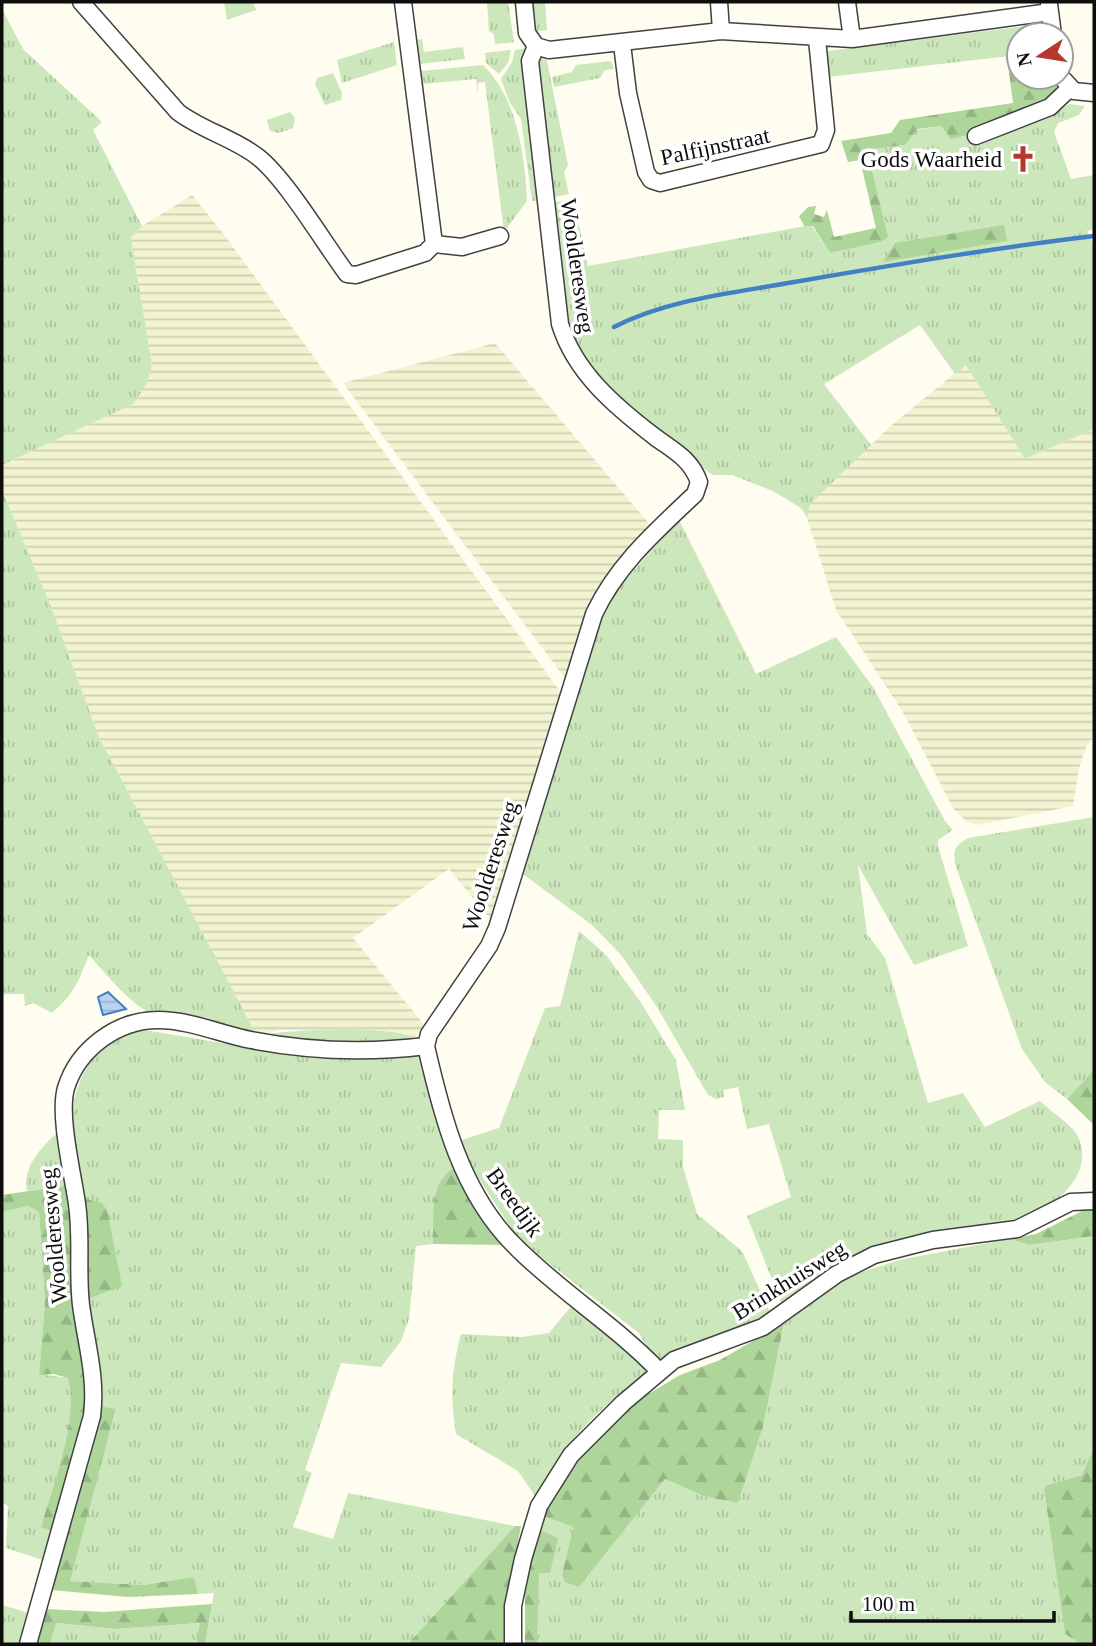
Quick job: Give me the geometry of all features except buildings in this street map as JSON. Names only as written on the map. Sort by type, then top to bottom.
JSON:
[{"type":"street","points":[[80,2],[178,112],[194,124],[247,148],[268,165],[347,274],[356,275],[425,253],[433,244],[403,2]]},
{"type":"street","name":"Woolderesweg","points":[[28,1644],[92,1416],[95,1394],[81,1303],[78,1206],[64,1101],[73,1072],[97,1042],[113,1030],[145,1021],[177,1022],[253,1040],[289,1045],[380,1051],[426,1046],[429,1034],[489,946],[497,928],[550,749],[603,594],[637,549],[695,494],[699,482],[691,464],[632,418],[582,371],[568,349],[560,324],[530,61],[536,46],[527,33],[524,2]]},
{"type":"street","points":[[719,2],[722,32]]},
{"type":"street","points":[[847,2],[852,39]]},
{"type":"street","points":[[536,46],[550,50],[722,32],[852,39],[1049,7]]},
{"type":"street","name":"Palfijnstraat","points":[[622,44],[628,93],[646,172],[650,180],[660,183],[821,144],[826,130],[817,39]]},
{"type":"street","points":[[1075,89],[1081,93],[1094,93]]},
{"type":"street","points":[[976,136],[1050,107],[1060,91]]},
{"type":"street","points":[[433,244],[462,247],[500,236]]},
{"type":"street","name":"Breedijk","points":[[426,1046],[452,1144],[496,1223],[530,1261],[628,1338],[659,1371]]},
{"type":"street","name":"Brinkhuisweg","points":[[513,1644],[513,1606],[523,1559],[539,1506],[571,1455],[659,1371],[674,1360],[763,1327],[836,1274],[874,1255],[933,1240],[1017,1229],[1071,1202],[1094,1201]]},
{"type":"green space","points":[[224,2],[253,2],[256,10],[227,20]]},
{"type":"green space","points":[[487,2],[508,2],[514,42],[495,44],[494,34],[489,31]]},
{"type":"green space","points":[[533,2],[545,2],[547,30],[534,32]]},
{"type":"green space","points":[[2,9],[23,49],[102,122],[93,130],[142,226],[131,238],[152,365],[146,385],[133,404],[2,465]]},
{"type":"green space","points":[[1005,29],[1005,57],[820,78],[820,52]]},
{"type":"green space","points":[[422,39],[424,52],[463,47],[465,59],[419,64],[416,40]]},
{"type":"green space","points":[[394,42],[397,65],[342,83],[337,60]]},
{"type":"green space","points":[[527,48],[541,200],[532,201],[521,119],[510,103],[501,79],[512,62],[515,50]]},
{"type":"green space","points":[[511,50],[508,63],[499,74],[486,63],[485,53]]},
{"type":"green space","points":[[536,54],[546,56],[568,165],[564,172],[569,194],[550,198]]},
{"type":"green space","points":[[611,61],[614,69],[605,70],[600,78],[554,87],[552,77],[572,72],[576,65]]},
{"type":"green space","points":[[483,65],[495,78],[511,110],[524,165],[527,201],[504,232],[485,82],[478,83],[478,95],[476,79],[423,84],[421,71]]},
{"type":"green space","points":[[333,73],[342,93],[341,100],[325,105],[315,84],[317,78]]},
{"type":"green space","points":[[1011,91],[1056,91],[1055,96],[1037,109],[961,137],[951,139],[941,126],[917,129],[905,145],[860,151],[870,163],[888,237],[881,242],[830,253],[813,226],[804,226],[799,216],[808,207],[816,206],[814,214],[824,217],[827,210],[834,237],[876,228],[860,160],[848,162],[841,141],[891,133],[900,120],[1013,103]]},
{"type":"green space","points":[[1069,104],[1085,106],[1079,115],[1058,123],[1054,132],[1071,179],[1094,175],[1094,229],[1087,231],[1094,245],[1094,429],[1025,459],[966,365],[955,374],[920,325],[824,384],[871,445],[810,504],[807,518],[801,508],[773,491],[732,475],[713,475],[661,439],[600,384],[564,330],[551,203],[573,199],[588,266],[805,226],[812,226],[830,253],[881,242],[859,151],[905,145],[914,130],[941,126],[952,139],[971,134],[980,145],[1054,114]]},
{"type":"green space","points":[[290,112],[295,118],[293,128],[279,133],[270,131],[267,120]]},
{"type":"green space","points":[[192,195],[562,694],[492,921],[449,869],[353,938],[425,1026],[414,1037],[307,1030],[279,1030],[257,1036],[99,737],[50,604],[2,490],[2,465],[133,404],[152,364],[131,238],[142,226]]},
{"type":"green space","points":[[1004,225],[1007,241],[883,262],[895,243]]},
{"type":"green space","points":[[495,343],[652,527],[567,681],[343,383]]},
{"type":"green space","points":[[966,364],[1025,459],[1094,429],[1094,737],[1087,745],[1079,768],[1073,806],[977,825],[967,822],[953,808],[904,714],[836,610],[807,518],[809,504],[892,425]]},
{"type":"green space","points":[[2,490],[50,604],[99,737],[256,1034],[157,1017],[129,998],[89,955],[75,987],[52,1013],[33,1003],[25,1006],[24,994],[2,994]]},
{"type":"green space","points":[[679,520],[756,674],[836,637],[873,687],[945,821],[953,830],[938,840],[938,846],[968,946],[914,965],[858,865],[867,934],[885,958],[928,1103],[963,1093],[985,1127],[1040,1101],[1074,1130],[1082,1148],[1082,1161],[1072,1184],[1053,1203],[1031,1216],[875,1246],[828,1270],[782,1305],[747,1216],[791,1197],[769,1124],[747,1129],[738,1087],[723,1090],[724,1097],[716,1099],[708,1095],[657,1007],[622,956],[592,925],[520,872],[606,601]]},
{"type":"green space","points":[[1094,817],[1094,1070],[1067,1099],[1045,1082],[1022,1049],[954,855],[956,848],[968,838]]},
{"type":"green space","points":[[579,931],[606,955],[640,1001],[676,1060],[685,1110],[659,1110],[658,1139],[683,1140],[683,1167],[697,1214],[742,1251],[770,1312],[758,1322],[660,1362],[651,1354],[639,1333],[533,1251],[513,1231],[455,1142],[499,1128],[545,1008],[560,1006]]},
{"type":"green space","points":[[145,1030],[239,1046],[325,1055],[425,1050],[443,1137],[455,1168],[446,1174],[436,1191],[433,1244],[416,1246],[409,1319],[401,1341],[381,1367],[341,1363],[305,1470],[312,1473],[293,1527],[333,1539],[348,1493],[515,1526],[408,1644],[205,1644],[214,1593],[198,1594],[194,1577],[143,1585],[69,1581],[116,1410],[98,1406],[72,1109],[87,1067],[100,1049],[121,1035]]},
{"type":"green space","points":[[314,1030],[363,1030],[385,1031],[413,1038],[334,1042],[262,1035]]},
{"type":"green space","points":[[1094,1070],[1094,1125],[1067,1099]]},
{"type":"green space","points":[[62,1129],[69,1185],[27,1191],[26,1181],[31,1164],[48,1141]]},
{"type":"green space","points":[[455,1168],[489,1228],[504,1245],[433,1244],[436,1191],[446,1174]]},
{"type":"green space","points":[[69,1185],[89,1386],[87,1409],[54,1532],[41,1527],[68,1432],[71,1394],[68,1378],[53,1374],[39,1375],[45,1302],[39,1212],[28,1206],[2,1212],[2,1195]]},
{"type":"green space","points":[[82,1198],[102,1203],[107,1210],[122,1286],[88,1299]]},
{"type":"green space","points":[[28,1206],[39,1212],[45,1302],[39,1374],[69,1378],[71,1394],[68,1432],[41,1527],[54,1532],[46,1561],[6,1548],[8,1506],[2,1502],[2,1212]]},
{"type":"green space","points":[[1086,1209],[1094,1209],[1094,1236],[1029,1245],[1009,1239],[1036,1234]]},
{"type":"green space","points":[[1094,1236],[1094,1447],[1082,1475],[1047,1485],[1044,1489],[1065,1634],[1081,1644],[537,1644],[538,1529],[543,1516],[573,1527],[562,1575],[579,1587],[665,1479],[706,1497],[738,1503],[763,1427],[784,1323],[850,1276],[899,1260],[1009,1239],[1029,1245]]},
{"type":"green space","points":[[572,1305],[636,1357],[649,1373],[612,1401],[584,1427],[535,1496],[518,1471],[456,1434],[452,1396],[455,1360],[461,1334],[522,1337],[549,1333]]},
{"type":"green space","points":[[784,1323],[763,1427],[738,1503],[706,1497],[665,1479],[579,1587],[565,1582],[562,1575],[573,1527],[543,1516],[581,1455],[635,1402],[680,1375],[720,1360]]},
{"type":"green space","points":[[98,1406],[116,1409],[70,1581],[143,1585],[194,1577],[198,1594],[128,1597],[51,1590]]},
{"type":"green space","points":[[1094,1447],[1094,1644],[1081,1644],[1065,1634],[1044,1489],[1047,1485],[1082,1475]]},
{"type":"green space","points":[[515,1526],[521,1526],[508,1595],[507,1644],[408,1644]]},
{"type":"green space","points":[[538,1529],[558,1538],[550,1573],[539,1573],[537,1644],[525,1644],[525,1580]]},
{"type":"green space","points":[[212,1604],[205,1644],[197,1644],[200,1623],[116,1629],[56,1623],[50,1644],[36,1644],[45,1609],[104,1612]]},
{"type":"green space","points":[[2,1605],[32,1614],[24,1644],[2,1644]]},
{"type":"green space","points":[[55,1623],[116,1629],[201,1623],[197,1644],[50,1644]]},
{"type":"water","points":[[108,992],[126,1009],[103,1015],[98,997]]},
{"type":"waterway","points":[[614,327],[635,317],[679,303],[725,294],[944,257],[1094,236]]},
{"type":"place","name":"Gods Waarheid","points":[[1023,159]]}]
